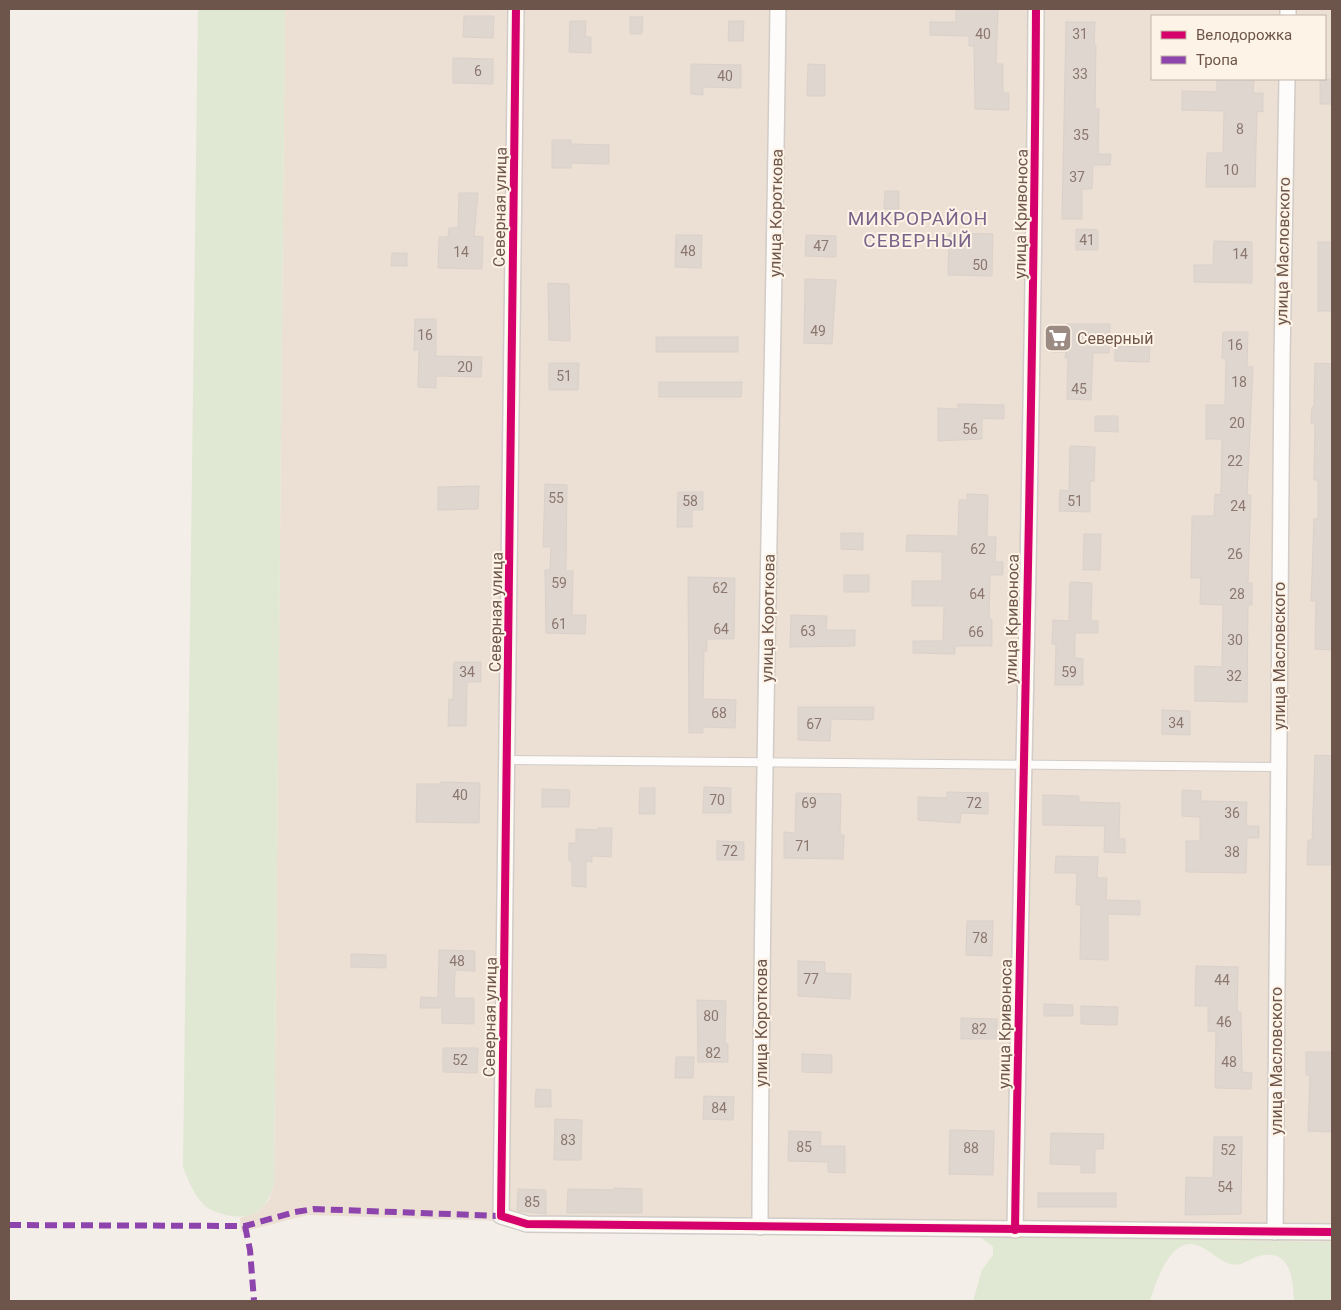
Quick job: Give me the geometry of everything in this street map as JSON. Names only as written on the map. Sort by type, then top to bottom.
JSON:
[{"type":"street","name":"Северная улица","points":[[516,9],[501,1216],[527,1224],[760,1227]]},
{"type":"street","name":"улица Короткова","points":[[760,1227],[761,936],[778,9]]},
{"type":"street","name":"улица Кривоноса","points":[[1016,1230],[1023,764],[1035,214],[1036,9]]},
{"type":"street","name":"улица Масловского","points":[[1275,1232],[1286,80]]},
{"type":"street","points":[[760,1227],[1332,1232]]},
{"type":"lane","points":[[508,760],[1278,767]]},
{"type":"shaded area","points":[[285,9],[1332,9],[1332,1242],[524,1230],[500,1221],[308,1215],[241,1232],[240,1218],[258,1212],[269,1200],[274,1184]]},
{"type":"green space","points":[[198,9],[285,9],[274,1184],[263,1207],[258,1212],[244,1216],[226,1215],[206,1207],[194,1192],[183,1167]]},
{"type":"green space","points":[[979,1236],[1332,1242],[1332,1301],[1294,1301],[1291,1275],[1284,1261],[1278,1257],[1270,1255],[1259,1256],[1234,1265],[1205,1249],[1187,1244],[1172,1254],[1166,1263],[1160,1273],[1150,1301],[973,1301],[982,1270],[993,1255],[993,1247]]},
{"type":"building","points":[[956,9],[998,9],[996,64],[1003,64],[1003,93],[1009,93],[1009,110],[975,109],[974,46],[969,46],[969,36],[930,35],[930,22],[956,22]]},
{"type":"building","points":[[464,16],[494,16],[493,38],[463,37]]},
{"type":"building","points":[[630,17],[643,17],[642,34],[630,34]]},
{"type":"building","points":[[570,21],[586,21],[585,37],[591,37],[591,53],[569,52]]},
{"type":"building","points":[[729,21],[744,21],[743,41],[728,41]]},
{"type":"building","points":[[1066,22],[1095,22],[1095,109],[1099,109],[1098,154],[1111,154],[1110,165],[1093,165],[1092,189],[1082,189],[1082,219],[1062,219]]},
{"type":"building","points":[[453,58],[493,59],[493,84],[453,83]]},
{"type":"building","points":[[691,64],[741,65],[741,88],[703,87],[703,95],[691,94]]},
{"type":"building","points":[[808,64],[825,65],[825,96],[807,96]]},
{"type":"building","points":[[1332,79],[1332,104],[1320,104],[1320,80]]},
{"type":"building","points":[[1217,80],[1254,80],[1253,93],[1263,93],[1263,112],[1257,111],[1255,187],[1206,187],[1207,153],[1223,153],[1224,111],[1182,110],[1182,91],[1217,92]]},
{"type":"building","points":[[552,140],[571,140],[571,144],[609,145],[609,164],[571,163],[571,168],[552,168]]},
{"type":"building","points":[[885,191],[899,191],[899,209],[884,209]]},
{"type":"building","points":[[459,193],[478,193],[474,236],[483,237],[482,269],[438,268],[439,237],[448,237],[449,228],[458,228]]},
{"type":"building","points":[[1076,229],[1098,230],[1098,250],[1076,250]]},
{"type":"building","points":[[949,233],[993,234],[992,276],[948,275]]},
{"type":"building","points":[[676,235],[702,235],[701,268],[675,267]]},
{"type":"building","points":[[806,235],[836,236],[836,257],[805,256]]},
{"type":"building","points":[[1214,241],[1252,242],[1252,283],[1194,282],[1194,265],[1213,265]]},
{"type":"building","points":[[1318,242],[1332,242],[1332,311],[1318,311]]},
{"type":"building","points":[[392,253],[407,253],[407,266],[391,266]]},
{"type":"building","points":[[805,279],[836,280],[832,344],[804,343]]},
{"type":"building","points":[[548,283],[569,284],[570,341],[549,340]]},
{"type":"building","points":[[415,319],[436,319],[436,356],[482,357],[481,377],[436,376],[436,388],[418,387],[419,350],[414,350]]},
{"type":"building","points":[[1066,324],[1110,324],[1109,353],[1093,353],[1091,400],[1067,399],[1068,358],[1065,358],[1066,352],[1052,352],[1052,328],[1066,329]]},
{"type":"building","points":[[1223,332],[1248,332],[1247,367],[1253,367],[1247,495],[1251,495],[1248,583],[1252,583],[1252,605],[1248,605],[1247,702],[1195,701],[1195,666],[1222,667],[1223,605],[1200,604],[1201,578],[1191,578],[1192,516],[1214,516],[1215,494],[1221,495],[1222,439],[1206,439],[1206,405],[1225,405],[1226,358],[1222,358]]},
{"type":"building","points":[[656,337],[738,337],[738,352],[656,352]]},
{"type":"building","points":[[1115,346],[1150,347],[1149,362],[1115,361]]},
{"type":"building","points":[[549,363],[579,363],[578,390],[549,390]]},
{"type":"building","points":[[1315,363],[1332,364],[1332,650],[1315,649],[1316,601],[1311,601],[1314,519],[1318,519],[1318,480],[1314,480],[1315,423],[1311,423],[1312,407],[1314,407]]},
{"type":"building","points":[[659,382],[742,382],[741,397],[659,397]]},
{"type":"building","points":[[958,404],[1004,405],[1004,419],[982,418],[982,439],[938,441],[938,408],[958,409]]},
{"type":"building","points":[[1095,416],[1118,416],[1118,432],[1095,431]]},
{"type":"building","points":[[1070,446],[1095,447],[1094,481],[1090,481],[1090,512],[1059,511],[1060,490],[1069,491]]},
{"type":"building","points":[[545,484],[567,485],[566,571],[573,571],[572,615],[586,615],[585,634],[546,633],[545,570],[550,570],[551,547],[543,547]]},
{"type":"building","points":[[479,486],[478,509],[438,510],[438,487]]},
{"type":"building","points":[[678,492],[703,492],[703,510],[692,510],[692,527],[677,527]]},
{"type":"building","points":[[967,494],[988,495],[987,537],[996,537],[995,562],[1003,562],[1003,575],[990,575],[989,619],[992,619],[992,646],[955,646],[955,654],[913,653],[913,641],[943,641],[944,606],[912,606],[912,581],[942,581],[942,552],[906,551],[907,535],[958,536],[959,500],[967,500]]},
{"type":"building","points":[[841,533],[863,533],[863,550],[841,549]]},
{"type":"building","points":[[1084,534],[1101,534],[1100,570],[1083,570]]},
{"type":"building","points":[[844,575],[869,575],[869,592],[844,592]]},
{"type":"building","points":[[688,577],[735,578],[734,639],[707,639],[707,651],[704,651],[703,699],[736,700],[735,728],[703,727],[703,733],[689,733]]},
{"type":"building","points":[[1070,582],[1092,583],[1091,621],[1098,621],[1098,633],[1075,633],[1075,658],[1083,659],[1083,685],[1055,685],[1056,644],[1052,644],[1053,620],[1069,621]]},
{"type":"building","points":[[791,615],[827,616],[826,630],[855,630],[855,646],[790,647]]},
{"type":"building","points":[[454,662],[481,662],[481,682],[467,682],[466,726],[448,726],[449,699],[453,700]]},
{"type":"building","points":[[798,707],[874,707],[873,720],[831,719],[830,741],[798,740]]},
{"type":"building","points":[[1162,710],[1190,711],[1190,735],[1162,734]]},
{"type":"building","points":[[1315,755],[1332,756],[1332,865],[1307,865],[1308,840],[1312,840]]},
{"type":"building","points":[[441,782],[480,783],[479,823],[416,822],[417,784],[441,784]]},
{"type":"building","points":[[704,787],[731,788],[731,813],[703,813]]},
{"type":"building","points":[[640,788],[655,788],[655,814],[639,814]]},
{"type":"building","points":[[542,789],[570,790],[569,807],[542,807]]},
{"type":"building","points":[[1182,790],[1201,791],[1201,801],[1247,802],[1246,826],[1259,826],[1259,838],[1247,838],[1246,873],[1186,872],[1186,841],[1200,841],[1200,817],[1182,816]]},
{"type":"building","points":[[947,792],[988,793],[988,814],[961,813],[960,823],[918,820],[918,797],[947,798]]},
{"type":"building","points":[[796,793],[841,794],[840,835],[844,835],[843,859],[784,858],[784,832],[795,833]]},
{"type":"building","points":[[1043,795],[1079,796],[1079,802],[1120,803],[1119,839],[1125,839],[1125,853],[1104,852],[1105,826],[1043,825]]},
{"type":"building","points":[[598,828],[612,828],[611,857],[592,856],[592,862],[586,861],[586,887],[572,886],[572,861],[569,861],[569,843],[576,843],[576,829],[598,830]]},
{"type":"building","points":[[717,841],[744,842],[744,860],[717,860]]},
{"type":"building","points":[[1056,856],[1098,857],[1097,878],[1107,878],[1106,900],[1140,901],[1140,915],[1108,914],[1108,960],[1080,959],[1081,905],[1076,905],[1077,873],[1055,873]]},
{"type":"building","points":[[967,921],[993,921],[992,956],[966,955]]},
{"type":"building","points":[[439,950],[475,951],[475,971],[455,970],[454,998],[474,998],[474,1024],[442,1023],[442,1008],[420,1008],[421,997],[438,998]]},
{"type":"building","points":[[351,954],[386,955],[386,968],[351,967]]},
{"type":"building","points":[[798,961],[825,962],[825,973],[851,974],[850,999],[798,996]]},
{"type":"building","points":[[1196,966],[1238,967],[1237,1012],[1241,1012],[1242,1072],[1252,1073],[1251,1089],[1215,1088],[1216,1032],[1208,1031],[1208,1006],[1195,1006]]},
{"type":"building","points":[[697,1000],[726,1001],[725,1044],[728,1044],[728,1062],[698,1062]]},
{"type":"building","points":[[1044,1004],[1073,1005],[1073,1016],[1044,1016]]},
{"type":"building","points":[[1081,1006],[1118,1007],[1117,1025],[1081,1024]]},
{"type":"building","points":[[961,1018],[997,1019],[997,1039],[961,1039]]},
{"type":"building","points":[[443,1048],[478,1048],[477,1073],[443,1072]]},
{"type":"building","points":[[1306,1052],[1332,1052],[1332,1132],[1308,1131],[1310,1075],[1306,1075]]},
{"type":"building","points":[[802,1054],[832,1055],[832,1073],[802,1072]]},
{"type":"building","points":[[676,1057],[694,1057],[693,1078],[675,1078]]},
{"type":"building","points":[[536,1089],[551,1090],[551,1107],[535,1107]]},
{"type":"building","points":[[704,1096],[734,1097],[733,1120],[703,1119]]},
{"type":"building","points":[[555,1119],[582,1120],[581,1160],[554,1160]]},
{"type":"building","points":[[950,1130],[994,1131],[993,1175],[949,1174]]},
{"type":"building","points":[[789,1131],[821,1132],[820,1146],[845,1146],[845,1173],[828,1172],[828,1162],[788,1161]]},
{"type":"building","points":[[1051,1133],[1104,1134],[1103,1149],[1095,1149],[1095,1173],[1081,1173],[1081,1165],[1050,1164]]},
{"type":"building","points":[[1214,1137],[1242,1137],[1241,1214],[1185,1215],[1186,1177],[1213,1178]]},
{"type":"building","points":[[614,1188],[642,1189],[642,1213],[567,1213],[568,1189],[614,1190]]},
{"type":"building","points":[[518,1189],[546,1190],[546,1214],[517,1211]]},
{"type":"building","points":[[1038,1193],[1116,1193],[1116,1207],[1038,1207]]},
{"type":"marked path","points":[[9,1225],[245,1226],[295,1212],[314,1209],[501,1216]]},
{"type":"marked path","points":[[245,1226],[250,1250],[254,1301]]},
{"type":"cycle path","points":[[516,9],[501,1216],[527,1224],[1332,1232]]},
{"type":"cycle path","points":[[1015,1230],[1033,314],[1036,9]]},
{"type":"place","name":"Северный","points":[[1058,338]]},
{"type":"district","name":"МИКРОРАЙОН СЕВЕРНЫЙ","points":[[918,229]]}]
